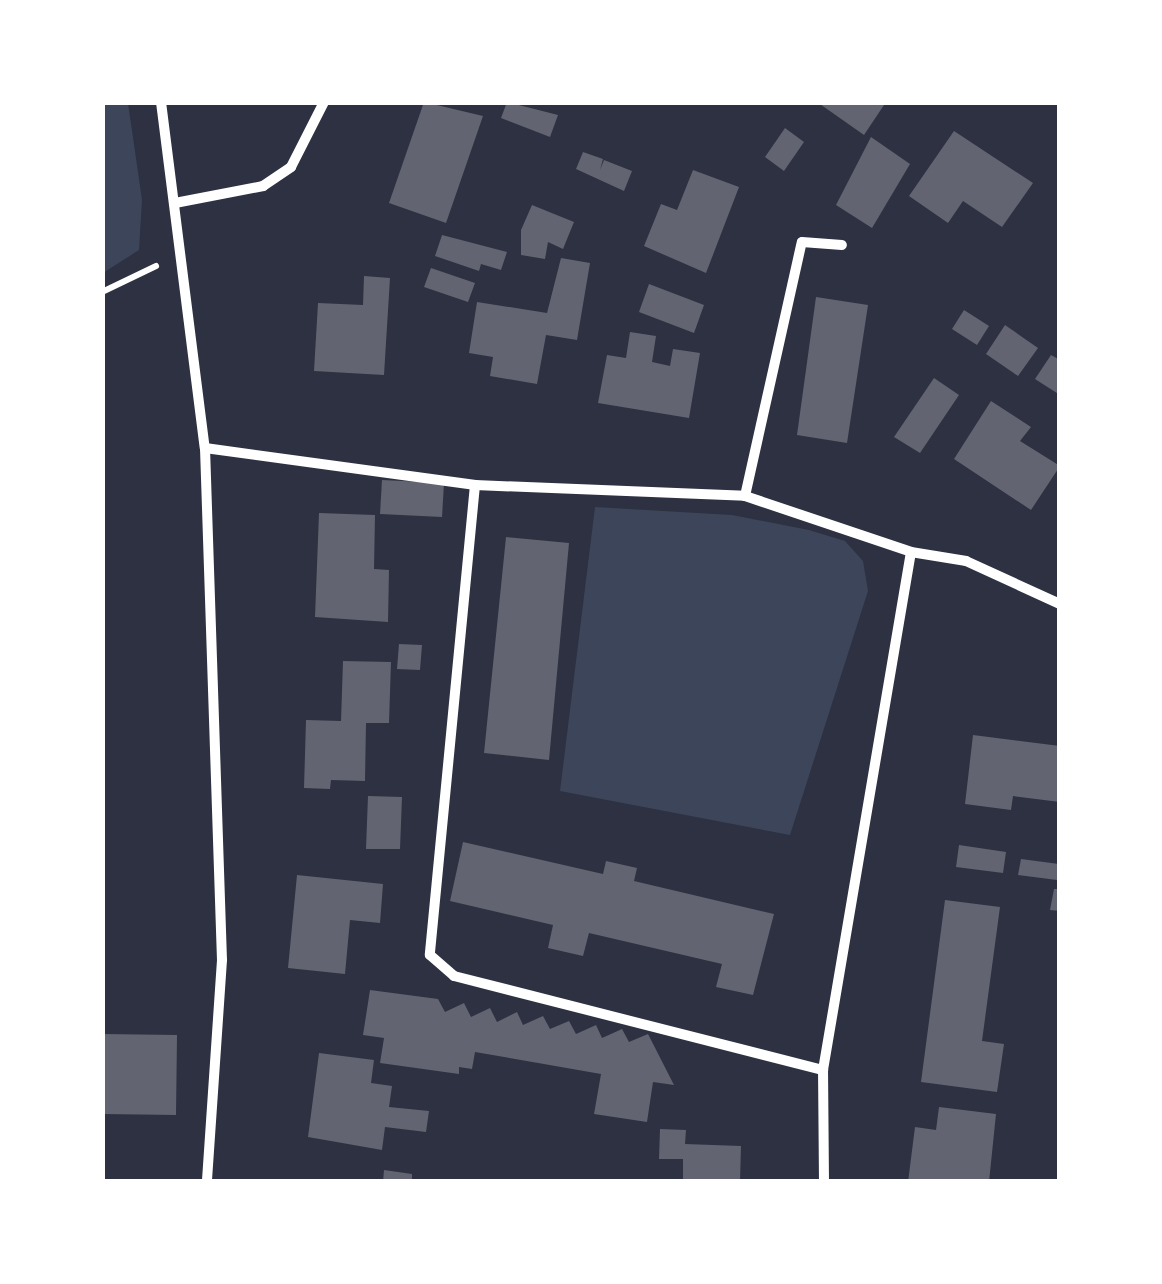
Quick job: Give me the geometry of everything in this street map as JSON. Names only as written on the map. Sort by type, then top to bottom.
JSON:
[{"type":"street","points":[[162,102],[184,253],[205,448],[222,960],[207,1182]]},
{"type":"street","points":[[175,203],[264,186],[290,167],[324,102]]},
{"type":"street","points":[[746,496],[802,242],[842,245]]},
{"type":"street","points":[[205,448],[475,484],[746,496],[911,552],[966,560],[1060,604]]},
{"type":"street","points":[[475,484],[430,955],[454,976],[823,1070]]},
{"type":"street","points":[[824,1182],[823,1070],[911,552]]},
{"type":"path","points":[[102,292],[184,253]]},
{"type":"shaded area","points":[[103,102],[128,103],[142,200],[139,250],[103,273]]},
{"type":"shaded area","points":[[595,507],[732,515],[809,530],[845,541],[863,561],[868,591],[790,835],[560,791]]},
{"type":"building","points":[[424,102],[483,116],[446,223],[389,203]]},
{"type":"building","points":[[507,102],[558,115],[550,137],[501,118]]},
{"type":"building","points":[[817,102],[886,102],[864,135]]},
{"type":"building","points":[[785,128],[804,142],[784,171],[765,157]]},
{"type":"building","points":[[954,131],[1033,183],[1002,227],[963,201],[948,223],[909,196]]},
{"type":"building","points":[[871,137],[910,164],[872,228],[836,205]]},
{"type":"building","points":[[583,152],[603,159],[600,170],[604,160],[632,171],[624,191],[576,169]]},
{"type":"building","points":[[693,170],[739,187],[706,273],[644,246],[661,204],[677,210]]},
{"type":"building","points":[[532,205],[574,222],[563,249],[548,242],[545,259],[521,255],[521,230]]},
{"type":"building","points":[[442,235],[507,252],[501,270],[481,264],[479,271],[435,256]]},
{"type":"building","points":[[561,258],[590,263],[577,340],[546,335],[537,384],[490,376],[493,357],[469,353],[477,302],[547,313]]},
{"type":"building","points":[[431,268],[475,283],[468,302],[424,287]]},
{"type":"building","points":[[364,276],[390,278],[384,375],[314,371],[318,303],[363,305]]},
{"type":"building","points":[[649,284],[704,305],[694,333],[639,312]]},
{"type":"building","points":[[816,297],[868,305],[847,443],[797,435]]},
{"type":"building","points":[[964,310],[989,326],[977,345],[952,329]]},
{"type":"building","points":[[1005,325],[1038,348],[1018,376],[986,354]]},
{"type":"building","points":[[630,332],[656,336],[652,362],[670,366],[673,349],[700,353],[689,418],[598,403],[607,355],[626,358]]},
{"type":"building","points":[[1051,355],[1060,360],[1060,395],[1035,379]]},
{"type":"building","points":[[934,378],[959,395],[920,453],[894,437]]},
{"type":"building","points":[[991,401],[1031,427],[1020,441],[1060,466],[1031,510],[954,459]]},
{"type":"building","points":[[382,480],[444,483],[442,517],[380,514]]},
{"type":"building","points":[[319,513],[375,515],[374,569],[389,570],[388,622],[315,617]]},
{"type":"building","points":[[506,537],[569,543],[549,760],[484,753]]},
{"type":"building","points":[[399,644],[422,645],[420,670],[397,669]]},
{"type":"building","points":[[343,661],[391,662],[389,723],[366,723],[365,781],[331,780],[330,789],[304,788],[306,720],[341,721]]},
{"type":"building","points":[[973,735],[1060,746],[1060,802],[1013,796],[1011,810],[965,804]]},
{"type":"building","points":[[368,796],[402,797],[400,849],[366,849]]},
{"type":"building","points":[[463,842],[603,874],[606,861],[637,868],[634,881],[774,914],[753,995],[716,987],[722,964],[589,933],[583,956],[548,948],[553,925],[450,901]]},
{"type":"building","points":[[959,845],[1006,852],[1003,873],[956,867]]},
{"type":"building","points":[[1021,859],[1059,864],[1057,880],[1018,875]]},
{"type":"building","points":[[297,875],[383,884],[380,923],[350,920],[345,974],[288,968]]},
{"type":"building","points":[[1054,889],[1060,889],[1060,911],[1050,910]]},
{"type":"building","points":[[945,900],[1000,907],[982,1041],[1004,1044],[997,1092],[921,1082]]},
{"type":"building","points":[[370,990],[438,999],[445,1012],[464,1003],[471,1017],[490,1008],[497,1022],[517,1012],[523,1025],[543,1016],[550,1029],[569,1021],[576,1034],[596,1025],[602,1038],[622,1029],[629,1042],[648,1034],[674,1085],[653,1082],[647,1122],[594,1114],[601,1074],[475,1052],[472,1069],[459,1067],[459,1074],[380,1063],[384,1038],[363,1035]]},
{"type":"building","points":[[102,1034],[177,1035],[176,1115],[102,1114]]},
{"type":"building","points":[[319,1053],[374,1060],[371,1083],[392,1086],[389,1107],[429,1111],[426,1132],[385,1127],[382,1150],[308,1137]]},
{"type":"building","points":[[939,1107],[996,1114],[989,1182],[908,1182],[915,1127],[936,1130]]},
{"type":"building","points":[[660,1129],[686,1130],[685,1144],[741,1146],[740,1182],[683,1182],[683,1159],[659,1159]]},
{"type":"building","points":[[384,1170],[412,1174],[412,1182],[383,1182]]}]
